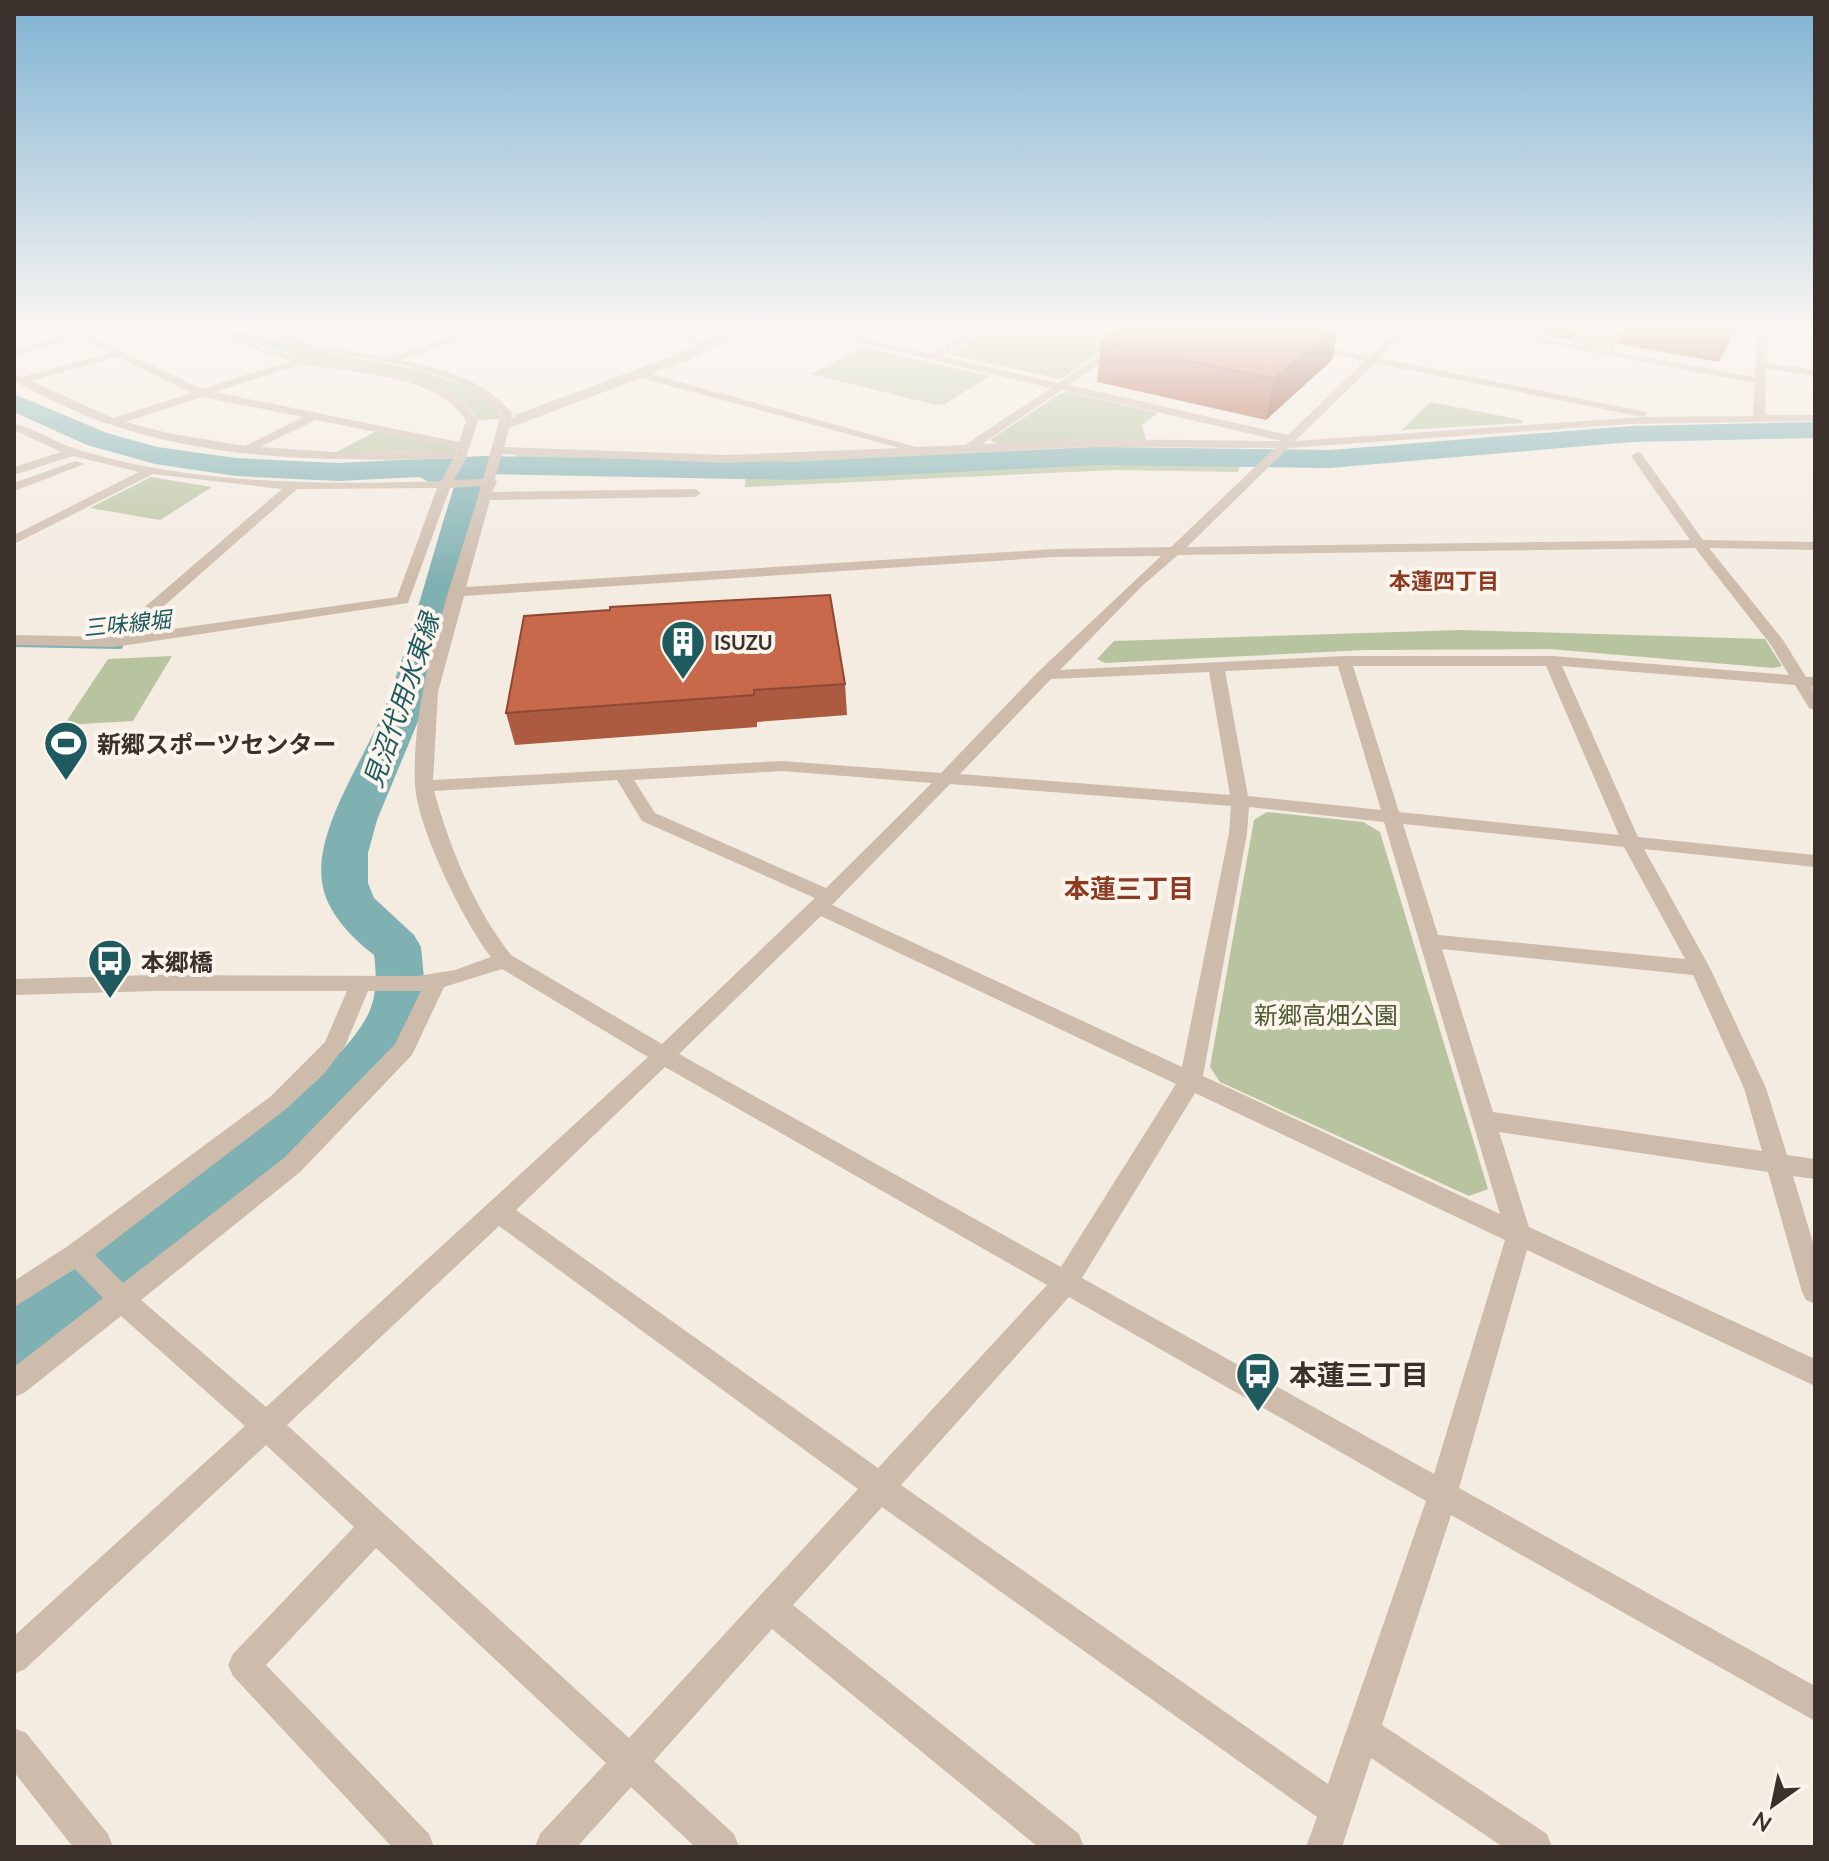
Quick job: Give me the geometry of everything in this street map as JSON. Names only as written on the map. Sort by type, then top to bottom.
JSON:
[{"type":"street","points":[[93,413],[113,422],[167,437],[244,451],[326,456],[461,454]]},
{"type":"street","points":[[113,422],[141,413]]},
{"type":"street","points":[[299,413],[461,454]]},
{"type":"street","points":[[14,640],[114,642],[403,600],[461,454],[472,421],[469,413]]},
{"type":"street","points":[[504,413],[507,419],[492,474],[468,592],[430,692],[424,786],[437,835],[458,881],[490,942],[504,960],[664,1056],[1815,1704]]},
{"type":"street","points":[[507,419],[523,413]]},
{"type":"street","points":[[507,419],[526,413]]},
{"type":"street","points":[[783,413],[929,452]]},
{"type":"street","points":[[964,450],[1020,413]]},
{"type":"street","points":[[1149,413],[1275,451]]},
{"type":"street","points":[[14,1658],[500,1212],[664,1056],[823,902],[1044,675],[1316,413]]},
{"type":"street","points":[[1639,413],[1675,420]]},
{"type":"street","points":[[1759,413],[1759,419]]},
{"type":"street","points":[[244,451],[314,416]]},
{"type":"street","points":[[14,426],[72,452],[150,471],[294,485],[451,482],[492,474],[727,459],[1090,443],[1275,451],[1675,420],[1815,418]]},
{"type":"street","points":[[14,471],[72,452]]},
{"type":"street","points":[[1637,456],[1699,544],[1809,681],[1815,705]]},
{"type":"street","points":[[14,487],[79,464]]},
{"type":"street","points":[[14,540],[150,471]]},
{"type":"street","points":[[492,474],[695,493]]},
{"type":"street","points":[[114,642],[294,485]]},
{"type":"street","points":[[468,592],[1054,553],[1699,544],[1815,546]]},
{"type":"street","points":[[1044,675],[1344,661],[1552,661],[1809,681]]},
{"type":"street","points":[[1324,1847],[1443,1494],[1519,1234],[1344,661]]},
{"type":"street","points":[[1552,661],[1632,844],[1700,968],[1755,1088],[1779,1161],[1815,1292]]},
{"type":"street","points":[[553,1847],[882,1489],[1066,1282],[1191,1080],[1238,833],[1240,801],[1216,667]]},
{"type":"street","points":[[424,786],[782,766],[1240,801],[1815,861]]},
{"type":"street","points":[[624,777],[648,817],[1191,1080],[1815,1373]]},
{"type":"street","points":[[1431,941],[1700,968]]},
{"type":"street","points":[[14,987],[155,983],[426,984],[504,960]]},
{"type":"street","points":[[14,1384],[119,1297],[292,1165],[404,1049],[426,984]]},
{"type":"street","points":[[18,1285],[84,1261],[316,1068],[369,985]]},
{"type":"street","points":[[1485,1120],[1779,1161],[1815,1169]]},
{"type":"street","points":[[500,1212],[882,1489],[1336,1810]]},
{"type":"street","points":[[84,1261],[119,1297],[266,1425],[721,1847]]},
{"type":"street","points":[[374,1528],[244,1665],[416,1847]]},
{"type":"street","points":[[772,1608],[1066,1847]]},
{"type":"street","points":[[1362,1732],[1534,1847]]},
{"type":"street","points":[[14,1745],[95,1847]]},
{"type":"green space","points":[[472,413],[499,413],[502,419],[478,420]]},
{"type":"green space","points":[[521,413],[534,413],[517,419],[515,415]]},
{"type":"green space","points":[[1031,413],[1158,413],[1142,425],[1146,440],[998,444],[990,440]]},
{"type":"green space","points":[[1419,413],[1485,413],[1522,420],[1523,423],[1402,430]]},
{"type":"green space","points":[[377,431],[458,447],[455,451],[336,452]]},
{"type":"green space","points":[[1098,447],[1253,450],[1247,455],[1102,453],[709,466],[513,458],[516,455],[802,459]]},
{"type":"green space","points":[[1110,461],[1240,462],[1238,472],[1115,470],[745,487],[746,476]]},
{"type":"green space","points":[[151,477],[212,487],[160,520],[90,508]]},
{"type":"green space","points":[[1461,630],[1765,639],[1782,666],[1773,668],[1549,649],[1366,650],[1105,663],[1097,659],[1114,641]]},
{"type":"green space","points":[[172,656],[133,721],[64,725],[108,659]]},
{"type":"green space","name":"新郷高畑公園","points":[[1267,812],[1363,822],[1380,832],[1488,1189],[1469,1196],[1220,1082],[1210,1067],[1254,820]]},
{"type":"building","name":"ISUZU","points":[[830,595],[845,684],[754,690],[754,695],[506,713],[524,616],[610,610],[610,607]]},
{"type":"waterway","points":[[38,413],[97,439],[155,455],[236,467],[338,472],[483,465],[795,471],[1098,456],[1330,459],[1631,434],[1815,430]]},
{"type":"waterway","name":"見沼代用水東縁","points":[[14,1341],[155,1240],[256,1158],[355,1070],[378,1044],[392,1019],[400,989],[397,947],[369,924],[353,905],[345,883],[345,853],[355,820],[405,707],[473,475],[433,475]]},
{"type":"waterway","name":"三味線堀","points":[[14,644],[120,646]]},
{"type":"place","name":"ISUZU","points":[[683,681]]},
{"type":"place","name":"新郷スポーツセンター","points":[[66,782]]},
{"type":"place","name":"本郷橋","points":[[110,1000]]},
{"type":"place","name":"本蓮三丁目","points":[[1258,1413]]},
{"type":"district","name":"本蓮四丁目","points":[[1444,580]]},
{"type":"district","name":"本蓮三丁目","points":[[1129,888]]}]
